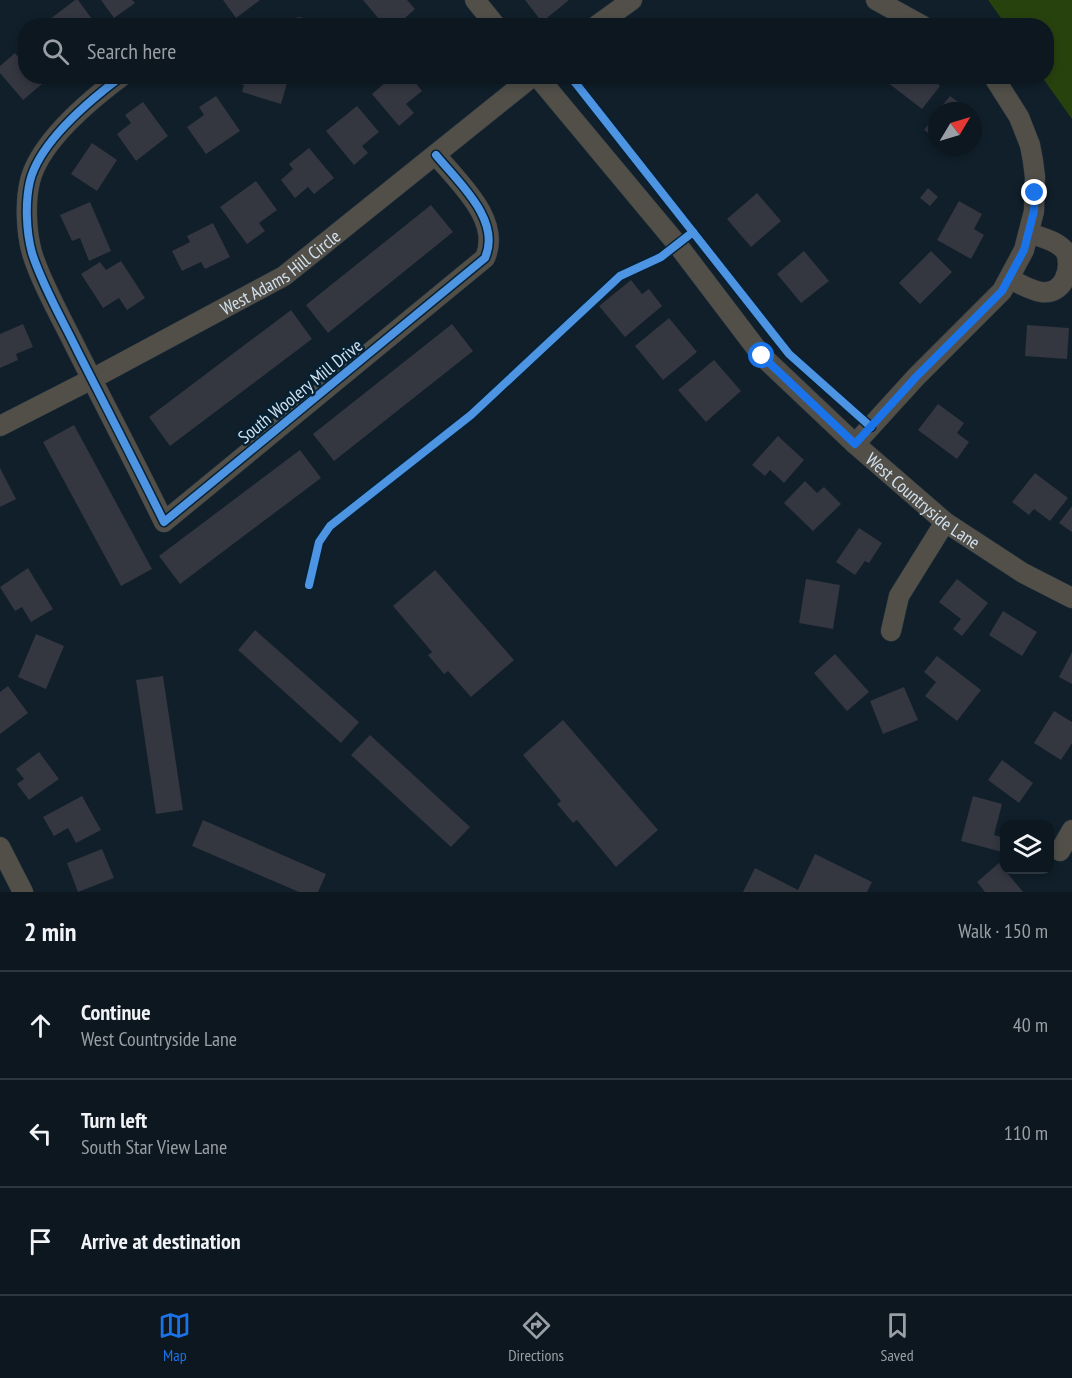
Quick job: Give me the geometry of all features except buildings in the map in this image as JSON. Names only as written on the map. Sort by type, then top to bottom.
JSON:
[{"type":"street","points":[[475,0],[490,18]]},
{"type":"street","points":[[876,0],[909,18]]},
{"type":"street","points":[[606,18],[628,1]]},
{"type":"street","points":[[92,380],[54,304],[32,252],[27,216],[30,180],[42,154],[66,126],[111,84]]},
{"type":"street","name":"West Adams Hill Circle","points":[[0,426],[92,380],[284,276],[523,84]]},
{"type":"street","name":"West Countryside Lane","points":[[544,84],[677,244],[762,356],[855,444],[945,522],[1023,573],[1072,598]]},
{"type":"street","points":[[855,444],[916,377],[1002,291],[1024,250],[1034,211],[1035,177],[1030,145],[1012,103],[999,84]]},
{"type":"street","name":"South Woolery Mill Drive","points":[[92,380],[164,522],[485,258],[490,239],[488,224],[479,208],[436,155]]},
{"type":"street","points":[[1010,279],[1041,292],[1052,291],[1063,286],[1070,276],[1071,265],[1067,253],[1051,241],[1029,233]]},
{"type":"street","points":[[891,631],[899,596],[945,522]]},
{"type":"street","points":[[1060,851],[1072,830]]},
{"type":"street","points":[[0,847],[23,892]]},
{"type":"green space","points":[[988,0],[1072,0],[1072,119],[1047,84],[1054,84],[1054,18],[1001,18]]},
{"type":"cycle path","points":[[112,84],[81,109],[44,151],[30,181],[27,198],[27,226],[32,253],[47,290],[164,522],[485,258],[489,244],[488,230],[483,216],[466,189],[436,155]]},
{"type":"cycle path","points":[[576,84],[789,354],[871,427]]},
{"type":"cycle path","points":[[309,585],[319,542],[330,526],[471,415],[620,276],[661,257],[693,232]]},
{"type":"route","points":[[762,356],[855,444],[916,377],[1002,291],[1024,250],[1034,211],[1035,193]]}]
